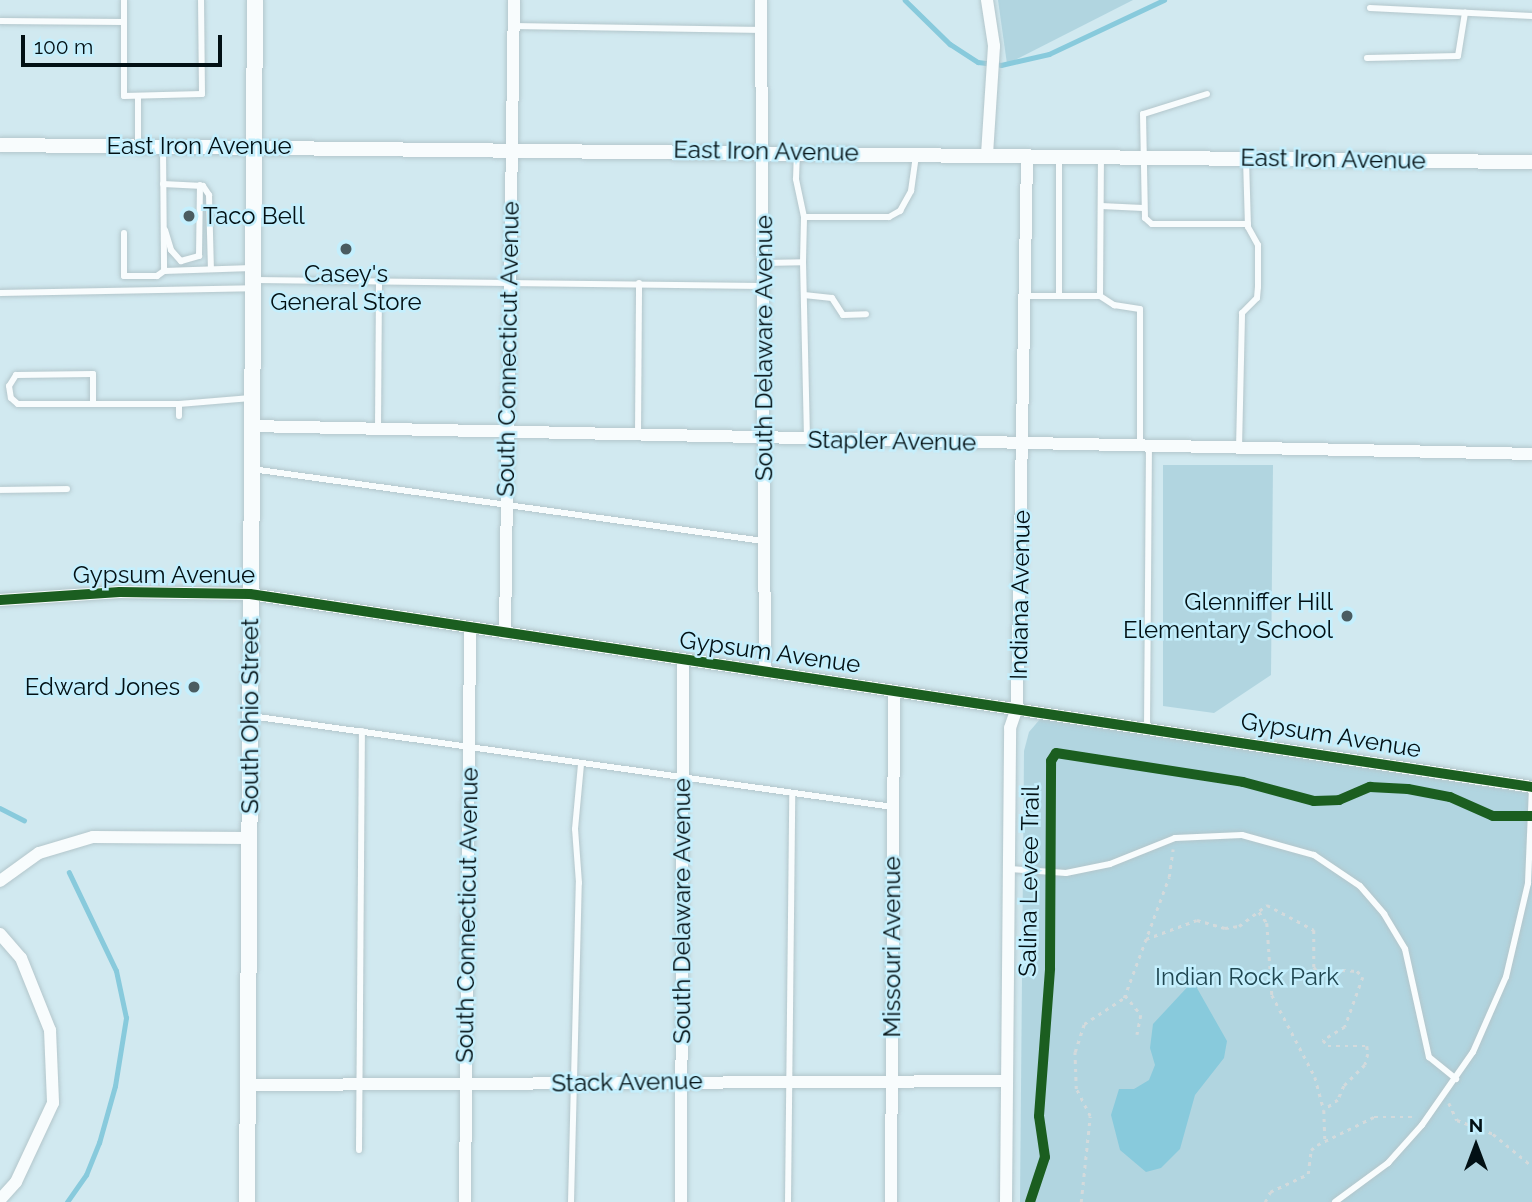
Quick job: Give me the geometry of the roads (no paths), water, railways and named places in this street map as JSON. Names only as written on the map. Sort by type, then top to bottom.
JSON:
[{"type":"main road","name":"South Ohio Street","points":[[247,1202],[255,0]]},
{"type":"street","name":"South Connecticut Avenue","points":[[505,633],[514,0]]},
{"type":"street","name":"South Delaware Avenue","points":[[761,0],[766,151],[762,440],[765,671]]},
{"type":"street","points":[[987,0],[994,46],[988,155]]},
{"type":"street","name":"East Iron Avenue","points":[[0,145],[797,151],[1532,162]]},
{"type":"street","name":"Indiana Avenue","points":[[1006,1202],[1010,728],[1017,708],[1027,155]]},
{"type":"street","name":"Stapler Avenue","points":[[251,426],[762,440],[1532,454]]},
{"type":"street","name":"Gypsum Avenue","points":[[0,600],[120,592],[250,594],[1532,787]]},
{"type":"street","name":"South Connecticut Avenue","points":[[466,1202],[470,629]]},
{"type":"street","name":"South Delaware Avenue","points":[[681,1202],[683,661]]},
{"type":"street","name":"Missouri Avenue","points":[[891,1202],[894,691]]},
{"type":"street","points":[[0,881],[38,853],[93,836],[249,838]]},
{"type":"street","points":[[0,934],[21,958],[50,1030],[53,1103],[16,1182],[0,1200]]},
{"type":"street","name":"Stack Avenue","points":[[248,1085],[1007,1081]]},
{"type":"lane","points":[[124,0],[124,96],[202,94],[201,0]]},
{"type":"lane","points":[[1370,8],[1532,16]]},
{"type":"lane","points":[[1367,58],[1458,56],[1465,13]]},
{"type":"lane","points":[[0,21],[124,22]]},
{"type":"lane","points":[[513,26],[764,30]]},
{"type":"lane","points":[[1207,94],[1143,114],[1143,208],[1152,224],[1248,224]]},
{"type":"lane","points":[[138,96],[138,145]]},
{"type":"lane","points":[[163,145],[164,271]]},
{"type":"lane","points":[[797,151],[796,179],[804,217],[807,439]]},
{"type":"lane","points":[[804,217],[889,217],[900,211],[911,191],[916,154]]},
{"type":"lane","points":[[1059,155],[1059,296]]},
{"type":"lane","points":[[1100,296],[1101,156]]},
{"type":"lane","points":[[1238,448],[1242,313],[1257,298],[1258,287],[1258,245],[1248,224],[1246,158]]},
{"type":"lane","points":[[163,184],[200,185],[209,195],[211,269]]},
{"type":"lane","points":[[163,226],[175,256],[181,261],[195,260],[199,256],[200,185]]},
{"type":"lane","points":[[1101,206],[1143,208]]},
{"type":"lane","points":[[124,233],[124,276],[157,276],[164,271],[211,269],[252,279]]},
{"type":"lane","points":[[764,264],[803,262]]},
{"type":"lane","points":[[0,293],[252,279],[509,280],[764,286]]},
{"type":"lane","points":[[378,430],[379,280]]},
{"type":"lane","points":[[638,437],[639,283]]},
{"type":"lane","points":[[804,295],[832,298],[843,315],[866,314]]},
{"type":"lane","points":[[1025,296],[1100,296],[1114,305],[1137,307],[1142,314],[1147,728]]},
{"type":"lane","points":[[93,404],[93,374],[16,375],[9,387],[11,398],[18,404],[93,404],[179,404],[251,398]]},
{"type":"lane","points":[[179,404],[179,416]]},
{"type":"lane","points":[[251,469],[763,541]]},
{"type":"lane","points":[[0,490],[67,488]]},
{"type":"lane","points":[[250,716],[893,807]]},
{"type":"lane","points":[[359,1150],[362,731]]},
{"type":"lane","points":[[571,1202],[571,1082],[576,1067],[579,883],[575,829],[581,764]]},
{"type":"lane","points":[[1335,1202],[1388,1163],[1428,1117],[1456,1079],[1506,976],[1528,883],[1532,787]]},
{"type":"lane","points":[[789,1202],[792,793]]},
{"type":"lane","points":[[1010,869],[1066,873],[1110,864],[1175,838],[1242,835],[1314,855],[1360,886],[1405,949],[1429,1057],[1456,1079]]},
{"type":"water","points":[[1193,981],[1227,1041],[1224,1058],[1195,1095],[1180,1149],[1161,1168],[1146,1172],[1120,1150],[1111,1115],[1119,1089],[1134,1089],[1149,1080],[1155,1065],[1150,1048],[1153,1024]]},
{"type":"waterway","points":[[905,0],[950,44],[978,62],[1001,65],[1049,54],[1164,0]]},
{"type":"waterway","points":[[0,808],[24,820]]},
{"type":"waterway","points":[[67,1202],[86,1175],[99,1143],[115,1086],[126,1018],[116,971],[69,873]]},
{"type":"place","name":"Taco Bell","points":[[189,216]]},
{"type":"place","name":"Casey's General Store","points":[[346,249]]},
{"type":"place","name":"Glenniffer Hill Elementary School","points":[[1347,616]]},
{"type":"place","name":"Edward Jones","points":[[194,687]]},
{"type":"park label","name":"Indian Rock Park","points":[[1247,977]]}]
